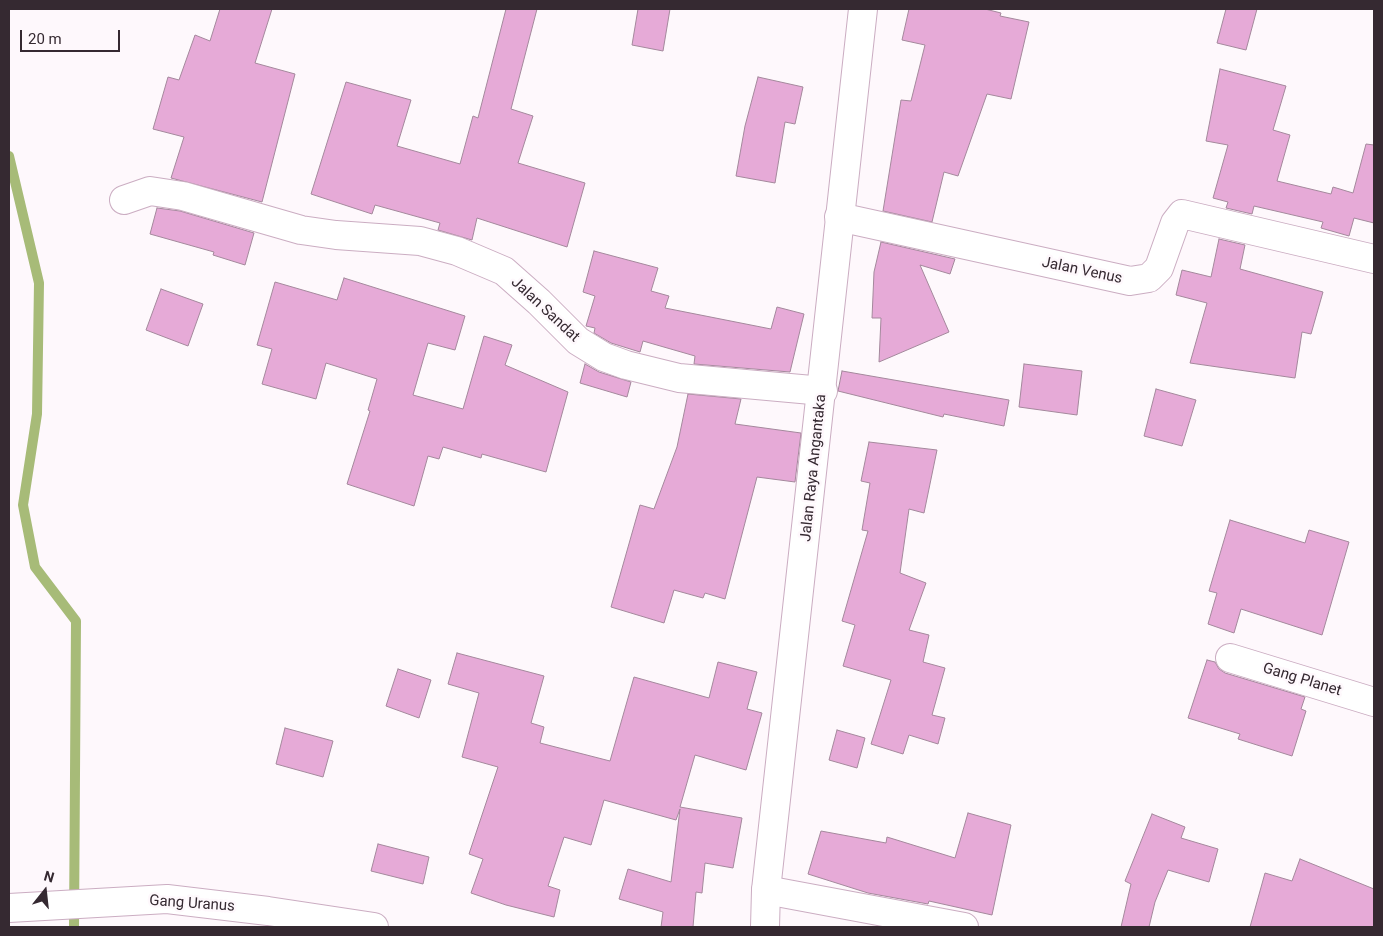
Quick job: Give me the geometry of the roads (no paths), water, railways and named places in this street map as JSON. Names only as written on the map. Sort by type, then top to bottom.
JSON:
[{"type":"street","name":"Jalan Raya Angantaka","points":[[765,927],[766,890],[823,391],[839,217],[863,9]]},
{"type":"street","name":"Jalan Sandat","points":[[124,200],[150,191],[183,196],[301,230],[336,236],[420,241],[457,251],[504,271],[539,302],[578,341],[604,358],[679,378],[823,391]]},
{"type":"street","name":"Jalan Venus","points":[[839,217],[1130,281],[1149,278],[1159,268],[1175,223],[1182,214],[1374,259]]},
{"type":"street","name":"Gang Planet","points":[[1230,658],[1374,702]]},
{"type":"street","points":[[766,890],[964,927]]},
{"type":"street","name":"Gang Uranus","points":[[9,908],[167,899],[268,911],[374,927]]},
{"type":"waterway","points":[[9,156],[39,283],[37,414],[23,505],[35,567],[76,621],[74,927]]}]
